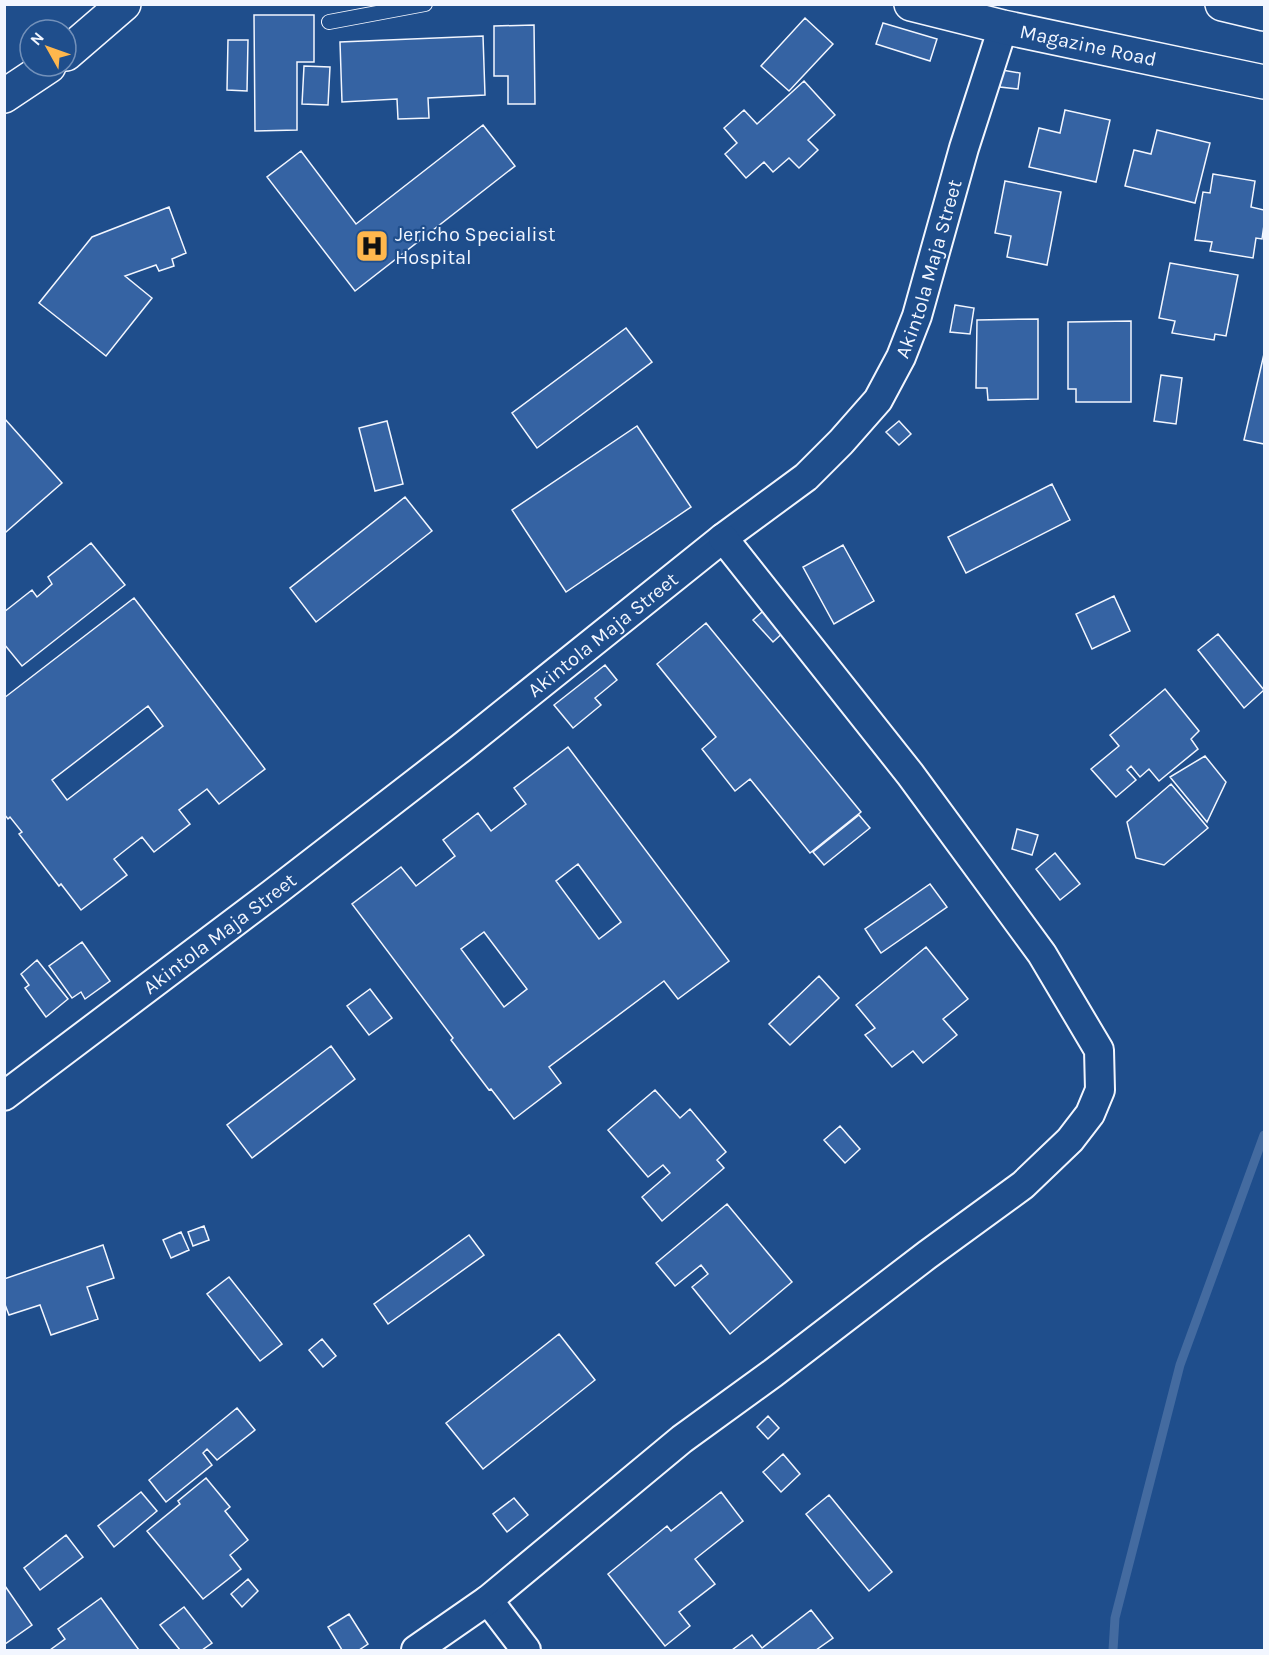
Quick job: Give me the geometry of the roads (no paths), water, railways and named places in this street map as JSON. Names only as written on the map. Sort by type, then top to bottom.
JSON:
[{"type":"main road","points":[[78,44],[124,4]]},
{"type":"main road","name":"Magazine Road","points":[[911,4],[1003,27],[1264,82]]},
{"type":"main road","points":[[1222,4],[1264,14]]},
{"type":"main road","points":[[4,96],[31,78]]},
{"type":"street","name":"Akintola Maja Street","points":[[4,1096],[272,894],[451,755],[723,538],[806,477],[842,442],[878,400],[901,357],[917,316],[964,148],[1003,27]]},
{"type":"street","points":[[416,1650],[488,1600],[682,1439],[1023,1185],[1077,1131],[1090,1114],[1100,1090],[1099,1050],[1042,954],[910,774],[723,538]]},
{"type":"street","points":[[488,1600],[526,1650]]},
{"type":"lane","points":[[329,22],[425,4]]},
{"type":"waterway","points":[[1113,1650],[1115,1618],[1180,1365],[1264,1135]]},
{"type":"place","name":"Jericho Specialist Hospital","points":[[372,246]]}]
